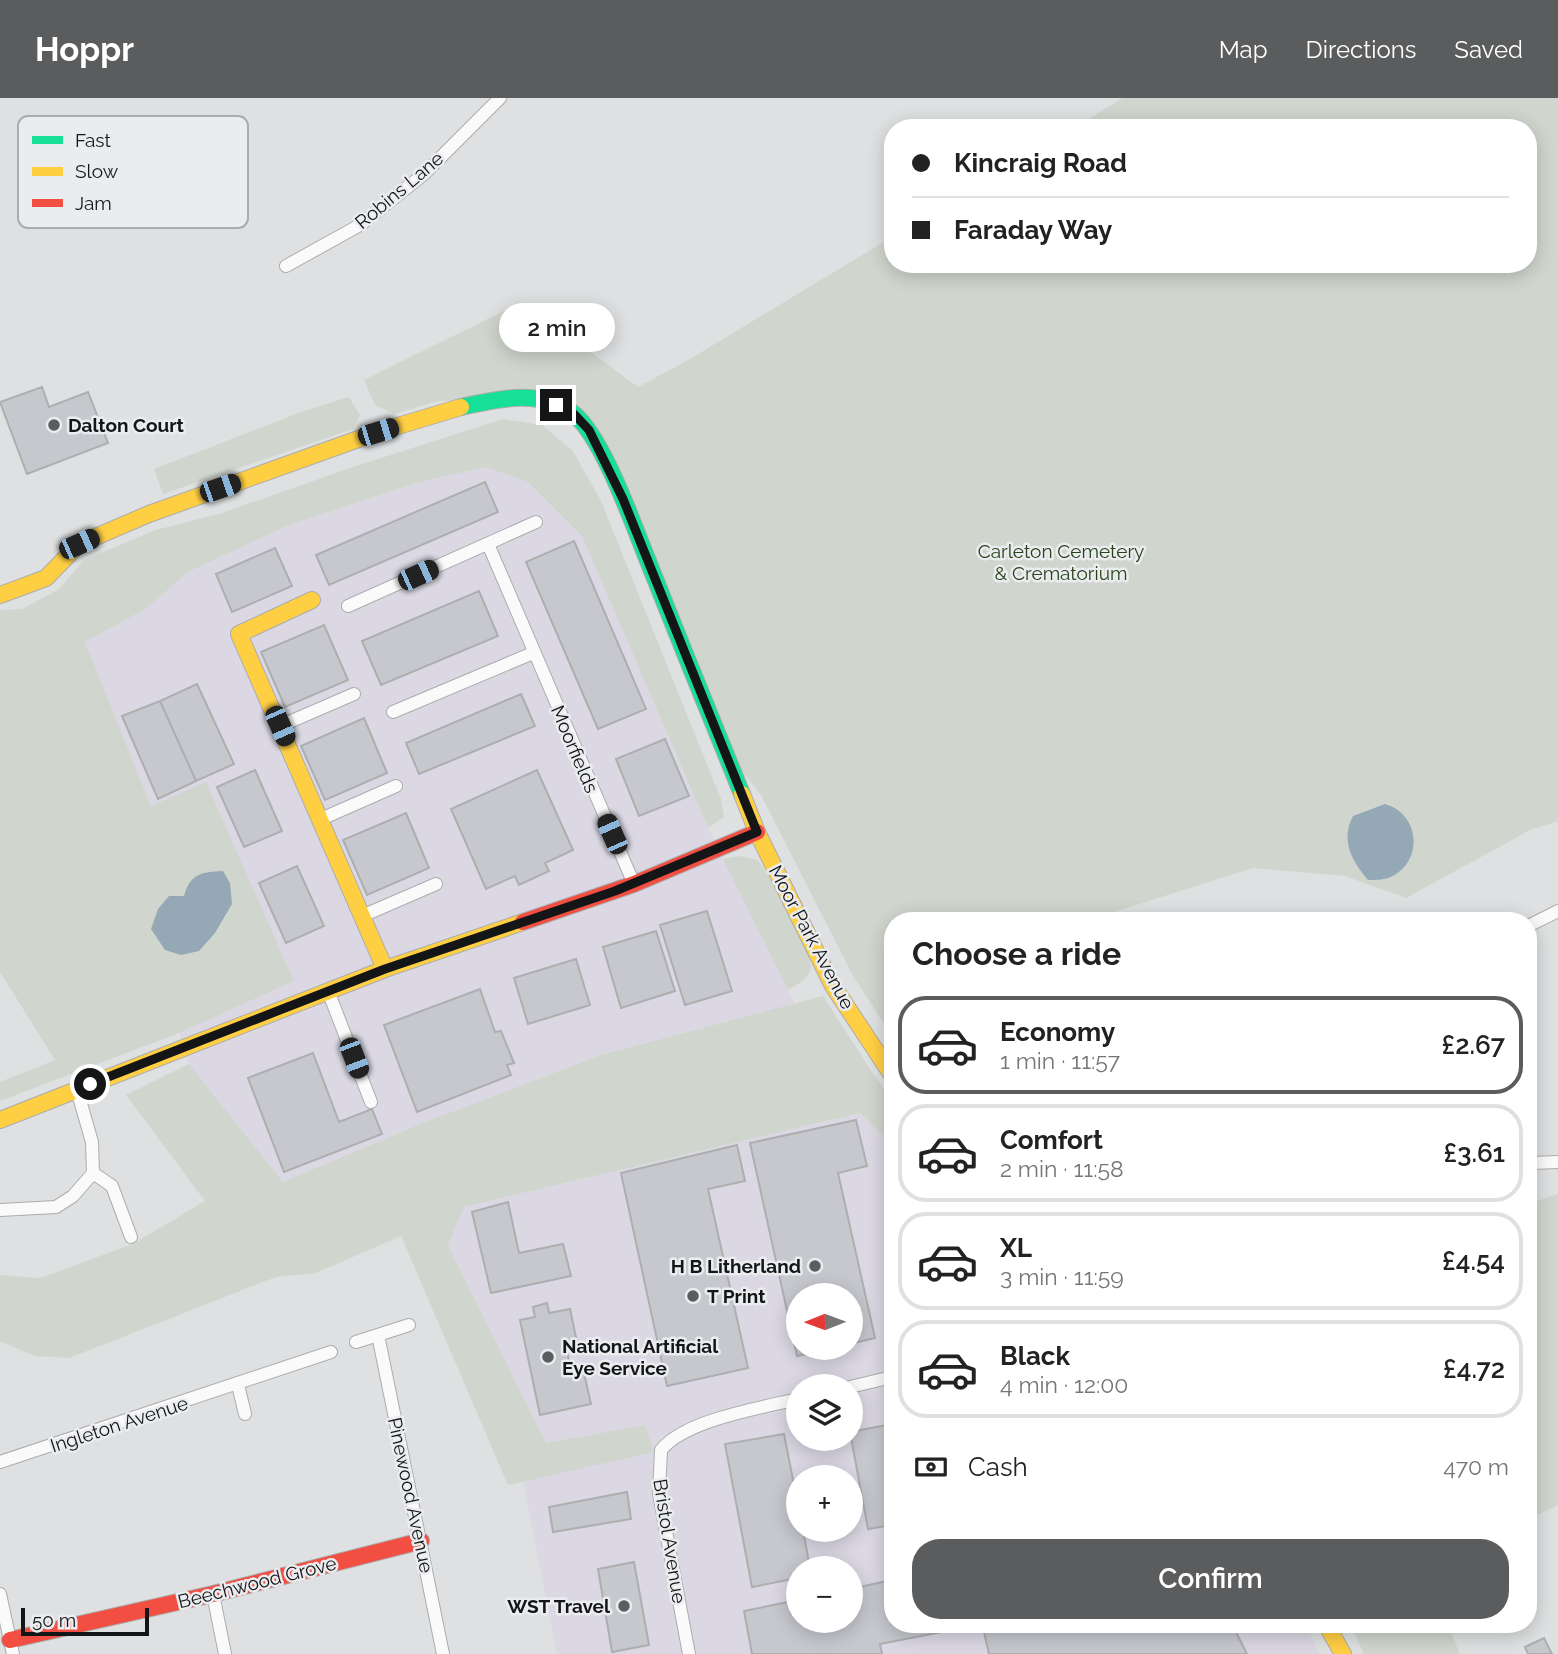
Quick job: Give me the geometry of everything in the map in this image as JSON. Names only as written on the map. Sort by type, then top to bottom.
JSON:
[{"type":"street","name":"Robins Lane","points":[[286,266],[360,225],[424,174],[500,98]]},
{"type":"street","name":"Moor Park Avenue","points":[[0,595],[46,578],[79,544],[162,508],[378,432],[498,399],[530,397],[559,406],[574,414],[593,437],[623,499],[757,832],[833,986],[884,1063]]},
{"type":"street","points":[[348,606],[536,522]]},
{"type":"street","name":"Moorfields","points":[[488,544],[634,884]]},
{"type":"street","points":[[312,600],[240,634],[385,969]]},
{"type":"street","points":[[393,712],[533,653]]},
{"type":"street","points":[[280,726],[354,694]]},
{"type":"street","points":[[321,819],[396,786]]},
{"type":"street","points":[[0,1120],[385,969],[634,884],[757,832]]},
{"type":"street","points":[[362,916],[436,884]]},
{"type":"street","points":[[1537,922],[1558,911]]},
{"type":"street","points":[[328,991],[371,1102]]},
{"type":"street","points":[[0,1210],[56,1207],[73,1196],[93,1173],[92,1142],[77,1090]]},
{"type":"street","points":[[1537,1163],[1558,1162]]},
{"type":"street","points":[[93,1173],[112,1186],[131,1237]]},
{"type":"street","points":[[356,1342],[409,1325]]},
{"type":"street","name":"Pinewood Avenue","points":[[378,1335],[443,1654]]},
{"type":"street","name":"Ingleton Avenue","points":[[0,1462],[331,1352]]},
{"type":"street","points":[[863,1384],[884,1379]]},
{"type":"street","points":[[237,1385],[245,1414]]},
{"type":"street","name":"Bristol Avenue","points":[[689,1654],[659,1493],[661,1450],[680,1433],[735,1414],[786,1402]]},
{"type":"street","name":"Beechwood Grove","points":[[12,1647],[421,1541]]},
{"type":"street","points":[[0,1594],[12,1647]]},
{"type":"street","points":[[213,1594],[225,1654]]},
{"type":"street","points":[[1331,1633],[1343,1654]]},
{"type":"shaded area","points":[[486,467],[528,482],[582,536],[708,828],[795,1004],[601,1055],[425,1122],[283,1182],[189,1064],[179,1033],[294,981],[206,783],[151,807],[85,642],[147,608],[188,572],[291,524],[416,483]]},
{"type":"shaded area","points":[[860,1113],[884,1137],[884,1633],[1310,1633],[1320,1654],[557,1654],[523,1481],[653,1452],[645,1425],[546,1444],[448,1245],[464,1207]]},
{"type":"green space","name":"Carleton Cemetery & Crematorium","points":[[1123,98],[1558,98],[1558,821],[1530,830],[1406,898],[1345,876],[1253,868],[1114,912],[884,912],[884,1024],[853,976],[761,795],[726,751],[623,499],[574,414],[498,399],[438,401],[394,414],[375,405],[364,380],[510,308],[561,333],[638,387],[690,359],[884,242],[884,273],[1537,273],[1537,119],[1089,119]]},
{"type":"green space","points":[[349,397],[360,415],[353,429],[163,494],[154,469],[301,412]]},
{"type":"green space","points":[[503,419],[542,425],[573,451],[601,501],[721,799],[724,817],[708,828],[582,536],[528,482],[486,467],[416,483],[291,524],[188,572],[147,608],[85,642],[151,806],[206,782],[294,981],[179,1033],[0,1101],[0,1082],[55,1060],[0,972],[0,610],[22,609],[58,590],[84,560],[156,530],[222,513]]},
{"type":"green space","points":[[739,856],[758,860],[798,931],[810,959],[811,968],[808,975],[788,990],[723,859]]},
{"type":"green space","points":[[823,996],[884,1088],[884,1137],[860,1113],[464,1207],[448,1245],[546,1443],[645,1425],[654,1452],[508,1485],[401,1236],[316,1273],[276,1277],[69,1358],[35,1356],[0,1341],[0,1275],[40,1278],[133,1244],[205,1201],[126,1095],[189,1064],[283,1182],[425,1122],[601,1055]]},
{"type":"green space","points":[[1558,1194],[1558,1505],[1537,1515],[1537,1201]]},
{"type":"green space","points":[[1354,1633],[1451,1633],[1460,1654],[1364,1654]]},
{"type":"water","points":[[1385,804],[1397,809],[1405,817],[1414,838],[1413,850],[1402,870],[1391,877],[1368,880],[1350,850],[1349,825],[1353,816]]},
{"type":"water","points":[[223,871],[230,883],[232,904],[215,933],[199,951],[181,955],[165,950],[151,929],[158,909],[169,896],[184,896],[190,883],[198,876]]},
{"type":"building","name":"Dalton Court","points":[[42,387],[49,407],[88,392],[108,443],[27,474],[0,402]]},
{"type":"building","points":[[485,482],[498,512],[329,585],[316,555]]},
{"type":"building","points":[[574,541],[646,709],[598,729],[526,562]]},
{"type":"building","points":[[275,548],[292,586],[232,612],[216,574]]},
{"type":"building","points":[[479,591],[498,636],[381,685],[362,641]]},
{"type":"building","points":[[324,625],[348,680],[285,707],[261,652]]},
{"type":"building","points":[[197,684],[234,764],[196,781],[160,701]]},
{"type":"building","points":[[521,694],[535,726],[419,774],[406,743]]},
{"type":"building","points":[[160,701],[196,781],[158,799],[122,716]]},
{"type":"building","points":[[364,718],[387,773],[325,800],[301,746]]},
{"type":"building","points":[[665,739],[689,796],[639,816],[616,759]]},
{"type":"building","points":[[255,770],[282,831],[244,847],[217,787]]},
{"type":"building","points":[[537,770],[573,850],[545,863],[549,871],[519,885],[515,876],[486,889],[451,809]]},
{"type":"building","points":[[406,813],[429,868],[367,895],[343,840]]},
{"type":"building","points":[[297,866],[324,926],[286,943],[259,883]]},
{"type":"building","points":[[707,911],[732,991],[685,1005],[660,925]]},
{"type":"building","points":[[656,931],[675,991],[621,1008],[603,947]]},
{"type":"building","points":[[576,959],[590,1005],[528,1024],[514,978]]},
{"type":"building","points":[[480,989],[495,1032],[501,1031],[514,1063],[507,1065],[511,1075],[417,1112],[384,1025]]},
{"type":"building","points":[[313,1053],[339,1122],[372,1109],[382,1134],[284,1172],[248,1078]]},
{"type":"building","points":[[856,1120],[867,1166],[838,1173],[863,1283],[786,1283],[786,1306],[750,1143]]},
{"type":"building","points":[[737,1145],[745,1181],[708,1189],[748,1368],[667,1386],[621,1173]]},
{"type":"building","points":[[508,1202],[519,1253],[563,1244],[571,1276],[491,1293],[472,1212]]},
{"type":"building","points":[[863,1284],[875,1338],[863,1341]]},
{"type":"building","name":"National Artificial Eye Service","points":[[547,1303],[549,1313],[570,1309],[577,1342],[566,1345],[571,1371],[583,1369],[591,1404],[540,1415],[520,1320],[535,1317],[533,1307]]},
{"type":"building","points":[[884,1426],[884,1526],[868,1529],[863,1502],[863,1465],[856,1465],[854,1451],[863,1451],[863,1430]]},
{"type":"building","points":[[784,1434],[790,1465],[786,1465],[786,1542],[805,1542],[808,1556],[786,1556],[786,1580],[752,1587],[725,1444]]},
{"type":"building","points":[[627,1492],[631,1519],[553,1532],[549,1507]]},
{"type":"building","points":[[634,1562],[649,1645],[612,1652],[598,1569]]},
{"type":"building","points":[[884,1582],[884,1633],[936,1633],[880,1644],[882,1654],[752,1654],[744,1611],[786,1602],[786,1633],[863,1633],[863,1586]]},
{"type":"building","points":[[984,1633],[1236,1633],[1247,1654],[989,1654]]},
{"type":"building","points":[[1544,1638],[1552,1654],[1528,1654],[1525,1647]]},
{"type":"traffic: fast","points":[[461,407],[504,399],[534,398],[561,406],[574,414],[585,426],[606,461],[626,505],[742,794]]},
{"type":"traffic: slow","points":[[0,595],[46,578],[79,544],[149,514],[378,432],[461,407]]},
{"type":"traffic: slow","points":[[312,600],[239,634],[385,969]]},
{"type":"traffic: slow","points":[[742,794],[757,832],[833,986],[884,1063]]},
{"type":"traffic: slow","points":[[0,1120],[385,969],[523,922]]},
{"type":"traffic: slow","points":[[1331,1633],[1343,1654]]},
{"type":"traffic: jam","points":[[523,922],[634,884],[757,832]]},
{"type":"traffic: jam","points":[[10,1640],[213,1594],[421,1541]]},
{"type":"place","name":"Dalton Court","points":[[54,425]]},
{"type":"place","name":"H B Litherland","points":[[815,1266]]},
{"type":"place","name":"T Print","points":[[693,1296]]},
{"type":"place","name":"National Artificial Eye Service","points":[[548,1357]]},
{"type":"place","name":"WST Travel","points":[[624,1606]]},
{"type":"route","points":[[90,1084],[385,969],[615,891],[757,832],[623,499],[589,430],[574,414],[556,405]]}]
